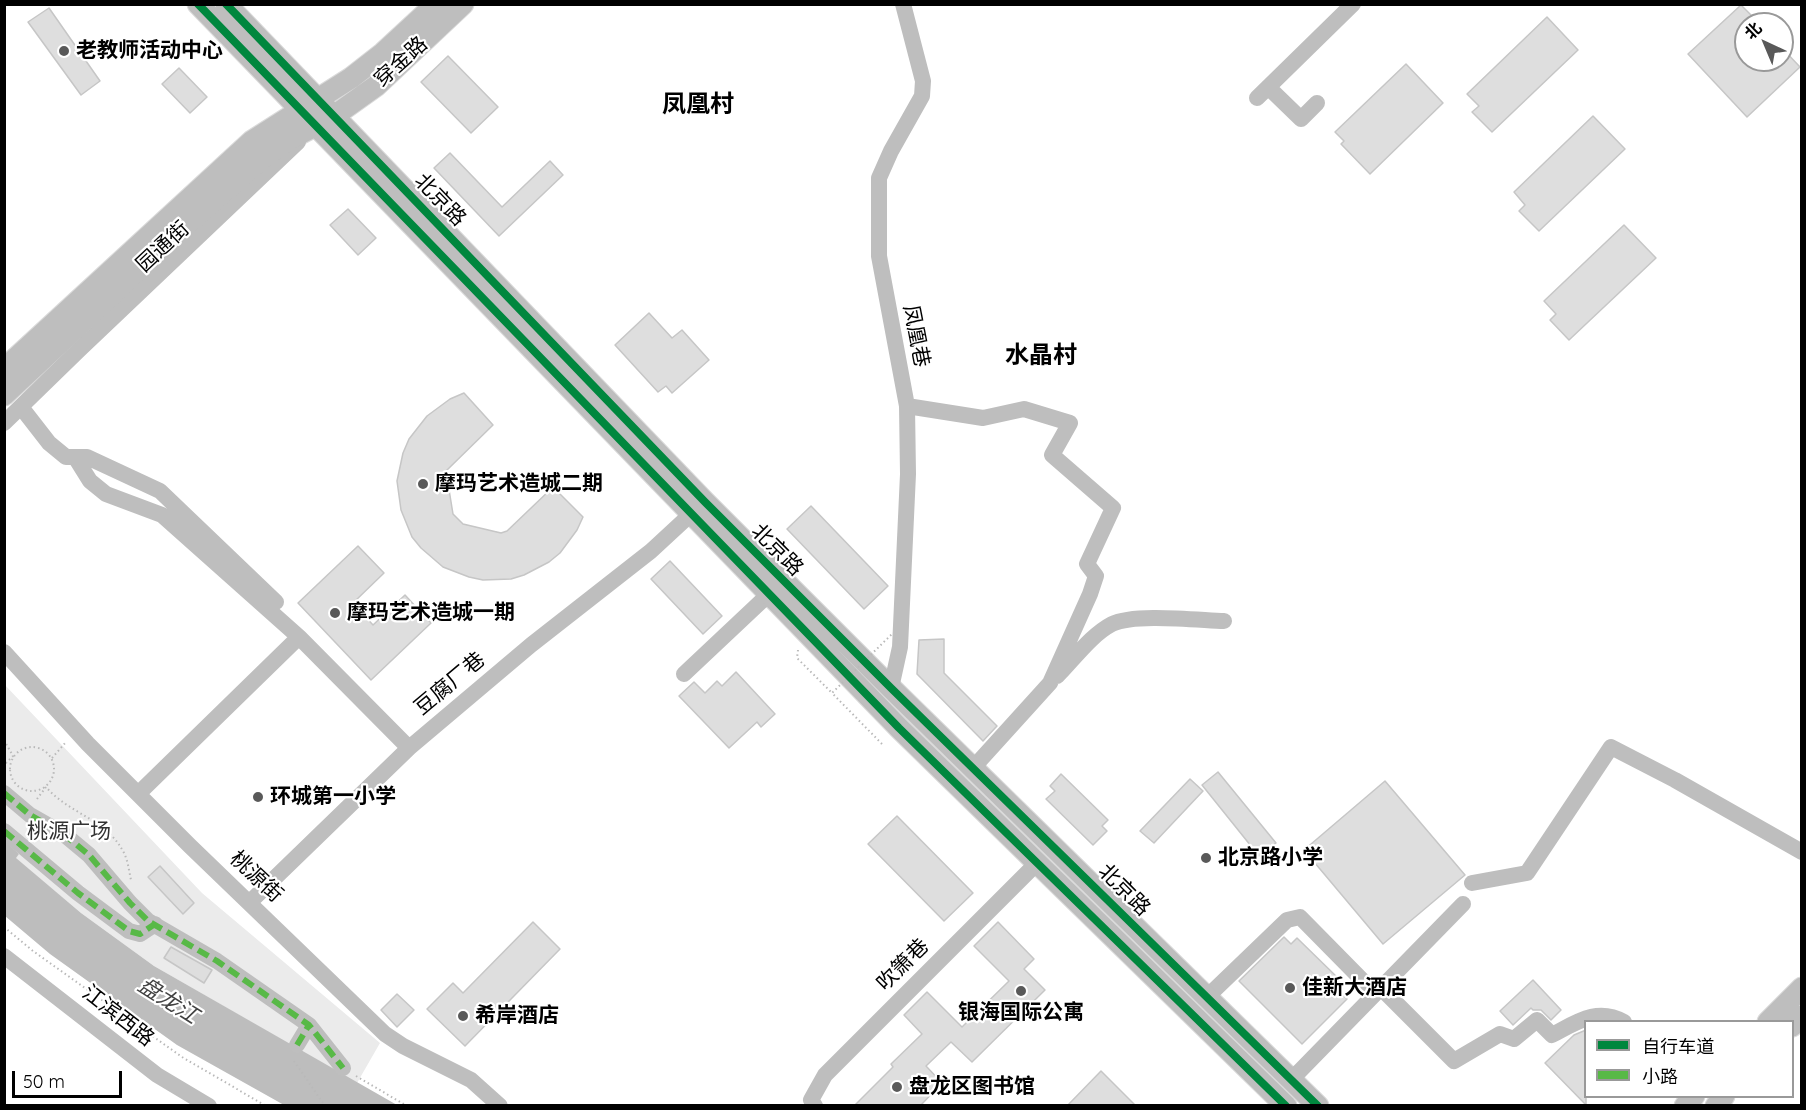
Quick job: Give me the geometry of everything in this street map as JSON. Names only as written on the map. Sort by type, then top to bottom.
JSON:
[{"type":"main road","name":"北京路","points":[[198,4],[308,104],[891,688],[1318,1106]]},
{"type":"main road","name":"北京路","points":[[226,4],[308,104]]},
{"type":"main road","name":"穿金路","points":[[308,104],[351,78],[383,53],[436,4]]},
{"type":"main road","name":"穿金路","points":[[325,121],[376,86],[463,4]]},
{"type":"main road","name":"园通街","points":[[13,401],[252,141],[308,104]]},
{"type":"main road","name":"北京路","points":[[325,121],[691,514],[769,594],[905,733],[1286,1106]]},
{"type":"main road","name":"园通街","points":[[4,369],[186,212],[260,160],[325,121]]},
{"type":"main road","points":[[1770,1020],[1802,988]]},
{"type":"street","name":"凤凰巷","points":[[891,688],[900,647],[908,474],[907,406],[879,256],[879,178],[891,151],[922,96],[923,81],[903,4]]},
{"type":"street","points":[[1317,103],[1301,119],[1263,93],[1353,4]]},
{"type":"street","points":[[4,423],[13,401],[325,121]]},
{"type":"street","points":[[13,401],[49,443],[66,457],[87,457],[160,490],[276,602]]},
{"type":"street","points":[[907,406],[983,418],[1024,409],[1070,423],[1052,455],[1113,508],[1087,564],[1096,576],[1090,594],[1050,683]]},
{"type":"street","points":[[75,457],[90,481],[106,494],[162,515],[299,637],[409,748]]},
{"type":"street","name":"豆腐厂巷","points":[[250,902],[409,748],[531,645],[651,551],[691,514]]},
{"type":"street","points":[[684,674],[769,594]]},
{"type":"street","points":[[973,768],[1050,683],[1096,636],[1111,625],[1128,618],[1224,621]]},
{"type":"street","points":[[138,794],[299,637]]},
{"type":"street","name":"桃源街","points":[[4,652],[77,732],[138,794],[385,1034],[403,1046],[471,1080],[500,1106]]},
{"type":"street","points":[[1472,883],[1527,873],[1611,747],[1802,852]]},
{"type":"street","points":[[4,793],[30,815],[65,835],[89,855],[148,921],[217,961],[309,1024],[343,1068]]},
{"type":"street","points":[[4,831],[78,893],[129,931],[140,934],[155,924]]},
{"type":"street","name":"吹箫巷","points":[[816,1106],[811,1100],[825,1075],[1038,862]]},
{"type":"street","points":[[1291,1080],[1375,987],[1463,904]]},
{"type":"street","points":[[1207,997],[1287,920],[1300,917],[1454,1061],[1500,1034],[1514,1039],[1537,1020],[1552,1035],[1588,1017],[1612,1015],[1621,1020]]},
{"type":"street","name":"江滨西路","points":[[4,956],[157,1075],[209,1106]]},
{"type":"street","points":[[297,1045],[309,1024]]},
{"type":"path","points":[[832,693],[892,634]]},
{"type":"path","points":[[798,658],[882,744]]},
{"type":"path","points":[[52,758],[77,732]]},
{"type":"path","points":[[4,740],[13,756],[10,773],[17,786],[31,792],[46,787],[54,774],[52,758],[40,748],[25,748],[13,756],[4,765]]},
{"type":"path","points":[[46,787],[63,804],[97,822],[116,839],[125,855],[131,883]]},
{"type":"path","points":[[4,927],[33,951],[182,1057],[266,1106]]},
{"type":"path","points":[[297,1045],[290,1055],[325,1106]]},
{"type":"path","points":[[343,1068],[407,1106]]},
{"type":"green space","name":"桃源广场","points":[[4,684],[202,893],[380,1043],[357,1083],[154,966],[81,913],[15,858],[19,854],[5,840]]},
{"type":"water","name":"盘龙江","points":[[4,840],[19,854],[16,858],[81,913],[154,966],[397,1105],[284,1105],[177,1045],[50,954],[5,916]]},
{"type":"building","points":[[1741,5],[1748,12],[1734,12],[1734,72],[1794,72],[1794,61],[1800,67],[1747,117],[1688,54]]},
{"type":"building","name":"老教师活动中心","points":[[49,8],[100,81],[81,95],[28,22]]},
{"type":"building","points":[[1547,17],[1578,50],[1492,132],[1472,112],[1479,106],[1467,94]]},
{"type":"building","points":[[448,56],[498,107],[471,133],[421,82]]},
{"type":"building","points":[[1406,64],[1443,103],[1370,174],[1341,144],[1344,141],[1335,132]]},
{"type":"building","points":[[179,68],[207,97],[190,113],[162,84]]},
{"type":"building","points":[[1593,116],[1625,149],[1539,231],[1519,211],[1525,205],[1514,192]]},
{"type":"building","points":[[450,153],[502,207],[550,161],[563,175],[499,236],[434,168]]},
{"type":"building","points":[[348,209],[376,238],[358,255],[330,225]]},
{"type":"building","points":[[1624,225],[1656,258],[1569,340],[1550,320],[1556,314],[1544,301]]},
{"type":"building","points":[[649,313],[672,338],[682,330],[709,360],[672,393],[666,386],[658,392],[615,345]]},
{"type":"building","name":"摩玛艺术造城二期","points":[[464,393],[493,425],[446,471],[453,514],[463,524],[501,533],[507,531],[553,487],[583,517],[577,530],[560,553],[549,562],[511,579],[483,580],[443,567],[412,537],[401,510],[397,481],[403,453],[409,439],[427,416],[450,399]]},
{"type":"building","points":[[811,506],[888,586],[864,609],[787,529]]},
{"type":"building","name":"摩玛艺术造城一期","points":[[358,546],[384,573],[353,603],[373,625],[405,595],[431,623],[371,680],[298,603]]},
{"type":"building","points":[[670,561],[722,616],[703,634],[651,579]]},
{"type":"building","points":[[944,639],[944,673],[997,726],[983,741],[917,674],[919,640]]},
{"type":"building","points":[[736,672],[775,714],[761,727],[757,722],[729,748],[679,696],[694,682],[705,693],[717,681],[722,686]]},
{"type":"building","points":[[1218,772],[1276,843],[1259,856],[1202,785]]},
{"type":"building","points":[[1061,774],[1108,820],[1102,826],[1107,831],[1093,845],[1046,799],[1055,791],[1050,786]]},
{"type":"building","points":[[1190,779],[1203,791],[1154,843],[1140,831]]},
{"type":"building","points":[[1385,781],[1465,875],[1383,944],[1304,850]]},
{"type":"building","points":[[897,816],[973,893],[944,921],[868,844]]},
{"type":"building","points":[[160,866],[194,903],[183,914],[148,877]]},
{"type":"building","points":[[533,922],[560,949],[465,1046],[427,1009],[453,983],[463,993]]},
{"type":"building","name":"银海国际公寓","points":[[998,922],[1034,959],[1024,969],[1045,990],[972,1062],[951,1042],[926,1066],[942,1083],[920,1106],[854,1106],[893,1067],[891,1064],[922,1034],[904,1015],[927,992],[962,1027],[1009,981],[974,946]]},
{"type":"building","name":"佳新大酒店","points":[[1284,937],[1291,944],[1297,938],[1339,979],[1333,986],[1347,999],[1302,1044],[1239,981]]},
{"type":"building","points":[[171,947],[212,970],[204,983],[164,958]]},
{"type":"building","points":[[1533,980],[1561,1010],[1551,1020],[1541,1010],[1531,1008],[1513,1025],[1500,1011]]},
{"type":"building","points":[[397,994],[414,1010],[397,1027],[381,1010]]},
{"type":"building","points":[[1584,1031],[1584,1098],[1586,1098],[1586,1105],[1545,1063],[1574,1035]]},
{"type":"building","points":[[1101,1071],[1136,1106],[1067,1106]]},
{"type":"marked path","points":[[4,793],[30,815],[65,835],[89,855],[148,921],[217,961],[309,1025],[343,1068]]},
{"type":"marked path","points":[[4,831],[78,893],[129,931],[140,934],[155,924]]},
{"type":"marked path","points":[[297,1045],[309,1025]]},
{"type":"cycle path","points":[[198,4],[899,728],[1286,1106]]},
{"type":"cycle path","points":[[226,4],[705,502],[891,688],[1318,1106]]},
{"type":"place","name":"老教师活动中心","points":[[64,51]]},
{"type":"place","name":"摩玛艺术造城二期","points":[[423,484]]},
{"type":"place","name":"摩玛艺术造城一期","points":[[335,613]]},
{"type":"place","name":"环城第一小学","points":[[258,797]]},
{"type":"place","name":"北京路小学","points":[[1206,858]]},
{"type":"place","name":"佳新大酒店","points":[[1290,988]]},
{"type":"place","name":"银海国际公寓","points":[[1021,991]]},
{"type":"place","name":"希岸酒店","points":[[463,1016]]},
{"type":"place","name":"盘龙区图书馆","points":[[897,1087]]},
{"type":"district","name":"凤凰村","points":[[698,105]]},
{"type":"district","name":"水晶村","points":[[1041,356]]}]
